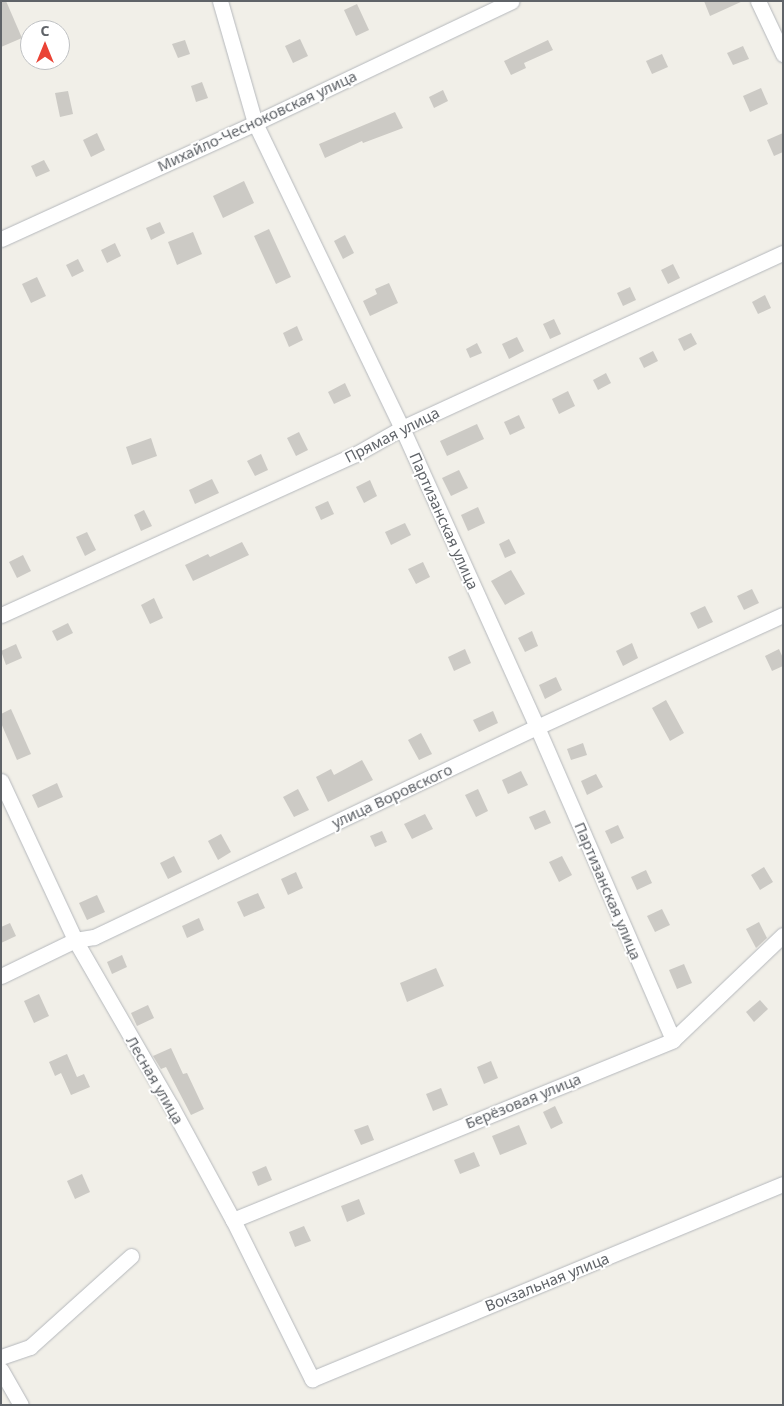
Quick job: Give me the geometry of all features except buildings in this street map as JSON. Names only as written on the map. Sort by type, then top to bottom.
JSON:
[{"type":"street","name":"Партизанская улица","points":[[220,1],[255,123],[402,428],[538,727],[673,1040]]},
{"type":"street","name":"Михайло-Чесноковская улица","points":[[1,239],[255,123],[512,1]]},
{"type":"street","points":[[758,1],[783,54]]},
{"type":"street","name":"Прямая улица","points":[[1,615],[356,454],[402,428],[783,253]]},
{"type":"street","name":"улица Воровского","points":[[1,976],[74,940],[94,937],[538,727],[783,615]]},
{"type":"street","name":"Лесная улица","points":[[1,781],[74,940],[171,1106],[233,1220],[312,1379]]},
{"type":"street","name":"Берёзовая улица","points":[[233,1220],[673,1040],[783,935]]},
{"type":"street","name":"Вокзальная улица","points":[[312,1379],[783,1184]]},
{"type":"street","points":[[1,1357],[30,1347],[131,1256]]},
{"type":"street","points":[[1,1370],[21,1405]]}]
